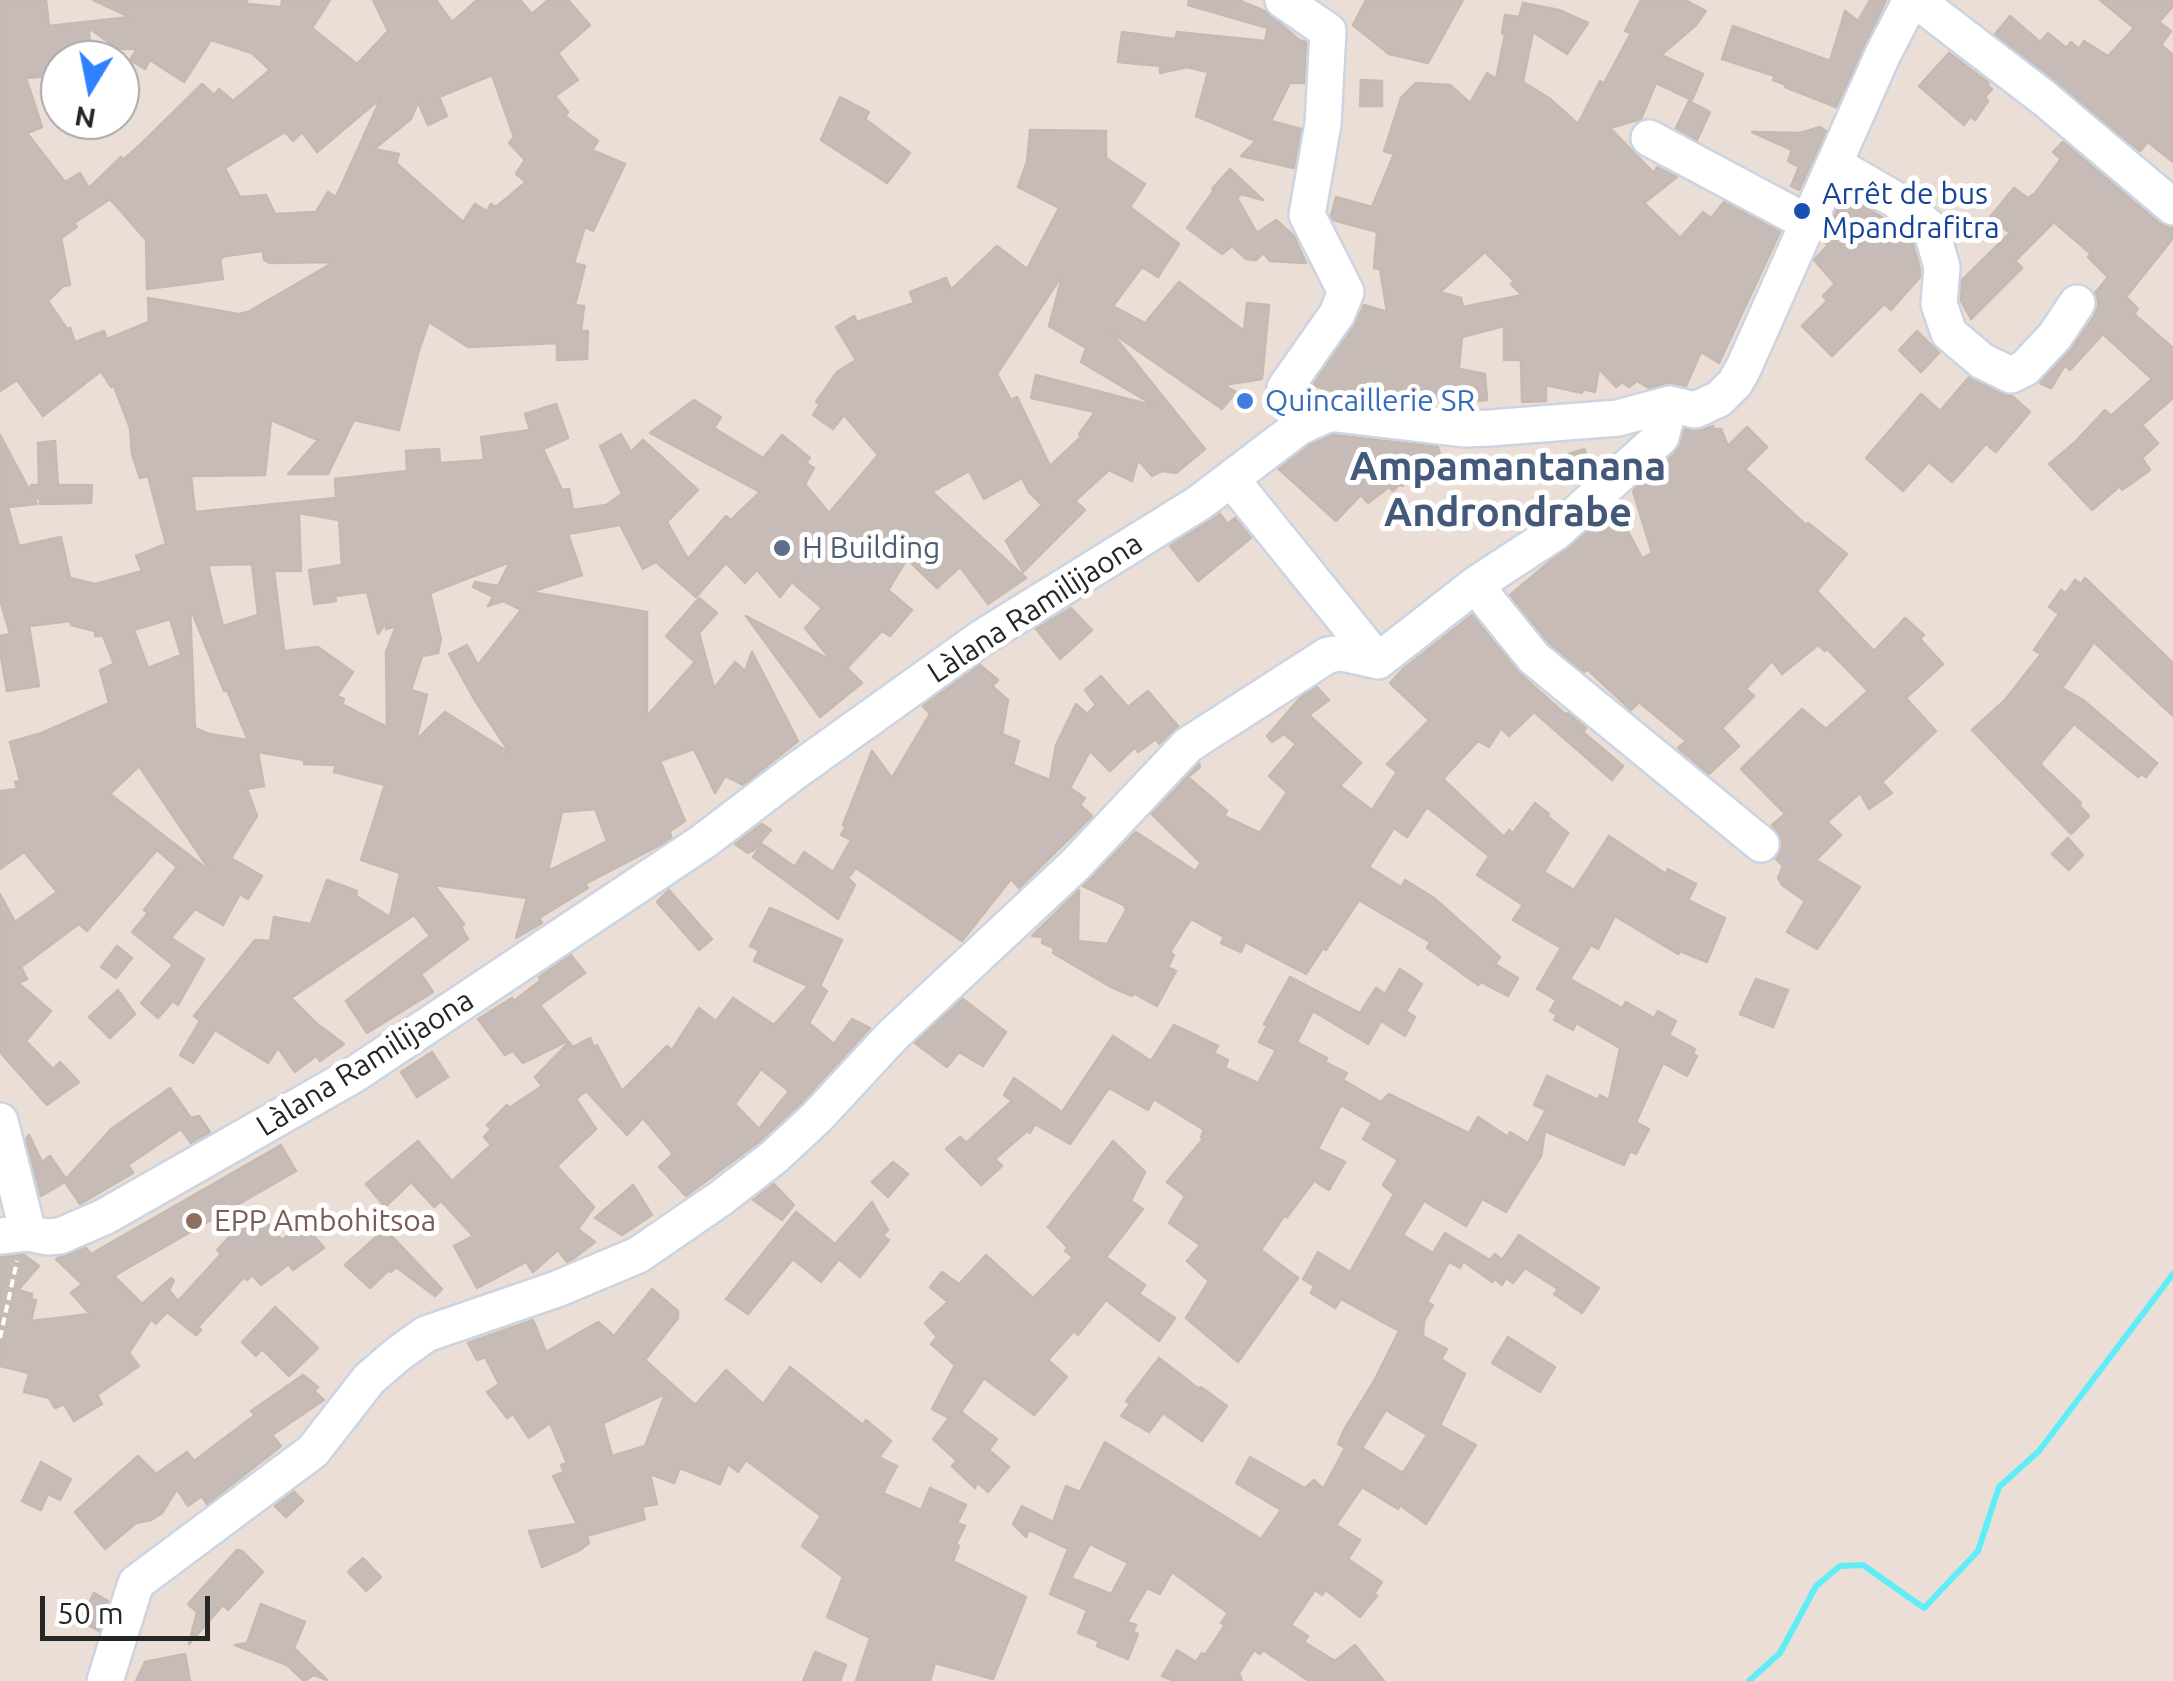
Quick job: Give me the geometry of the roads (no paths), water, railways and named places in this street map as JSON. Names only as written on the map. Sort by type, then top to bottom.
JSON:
[{"type":"street","points":[[1282,0],[1328,31],[1323,124],[1307,215],[1346,292],[1337,314],[1285,388],[1299,427]]},
{"type":"street","points":[[1913,0],[2044,98],[2173,208]]},
{"type":"street","name":"Làlana Ramilijaona","points":[[14,1234],[60,1236],[104,1217],[355,1074],[704,841],[793,772],[982,638],[1200,503],[1299,427],[1328,414],[1464,430],[1618,418],[1670,404],[1694,410],[1706,408],[1736,384],[1834,164],[1913,0]]},
{"type":"street","points":[[1648,138],[1808,224]]},
{"type":"street","points":[[1834,164],[1896,200],[1932,230],[1942,268],[1939,304],[1949,333],[1982,361],[2011,375],[2024,368],[2055,336],[2077,303]]},
{"type":"street","points":[[1378,661],[1476,585],[1556,532],[1661,437],[1670,404]]},
{"type":"street","points":[[1231,479],[1378,661]]},
{"type":"street","points":[[1476,585],[1534,658],[1761,844]]},
{"type":"street","points":[[106,1681],[136,1583],[314,1450],[370,1379],[398,1354],[426,1334],[557,1289],[638,1255],[722,1198],[817,1117],[892,1036],[1076,865],[1188,746],[1328,654],[1378,661]]},
{"type":"street","points":[[0,1121],[14,1234]]},
{"type":"waterway","points":[[1749,1681],[1780,1653],[1816,1586],[1840,1566],[1863,1565],[1924,1608],[1978,1551],[1999,1487],[2039,1451],[2173,1274]]},
{"type":"place","name":"Arrêt de bus Mpandrafitra","points":[[1802,211]]},
{"type":"place","name":"Quincaillerie SR","points":[[1245,401]]},
{"type":"place","name":"H Building","points":[[782,548]]},
{"type":"place","name":"EPP Ambohitsoa","points":[[194,1221]]},
{"type":"district","name":"Ampamantanana Androndrabe","points":[[1508,490]]}]
